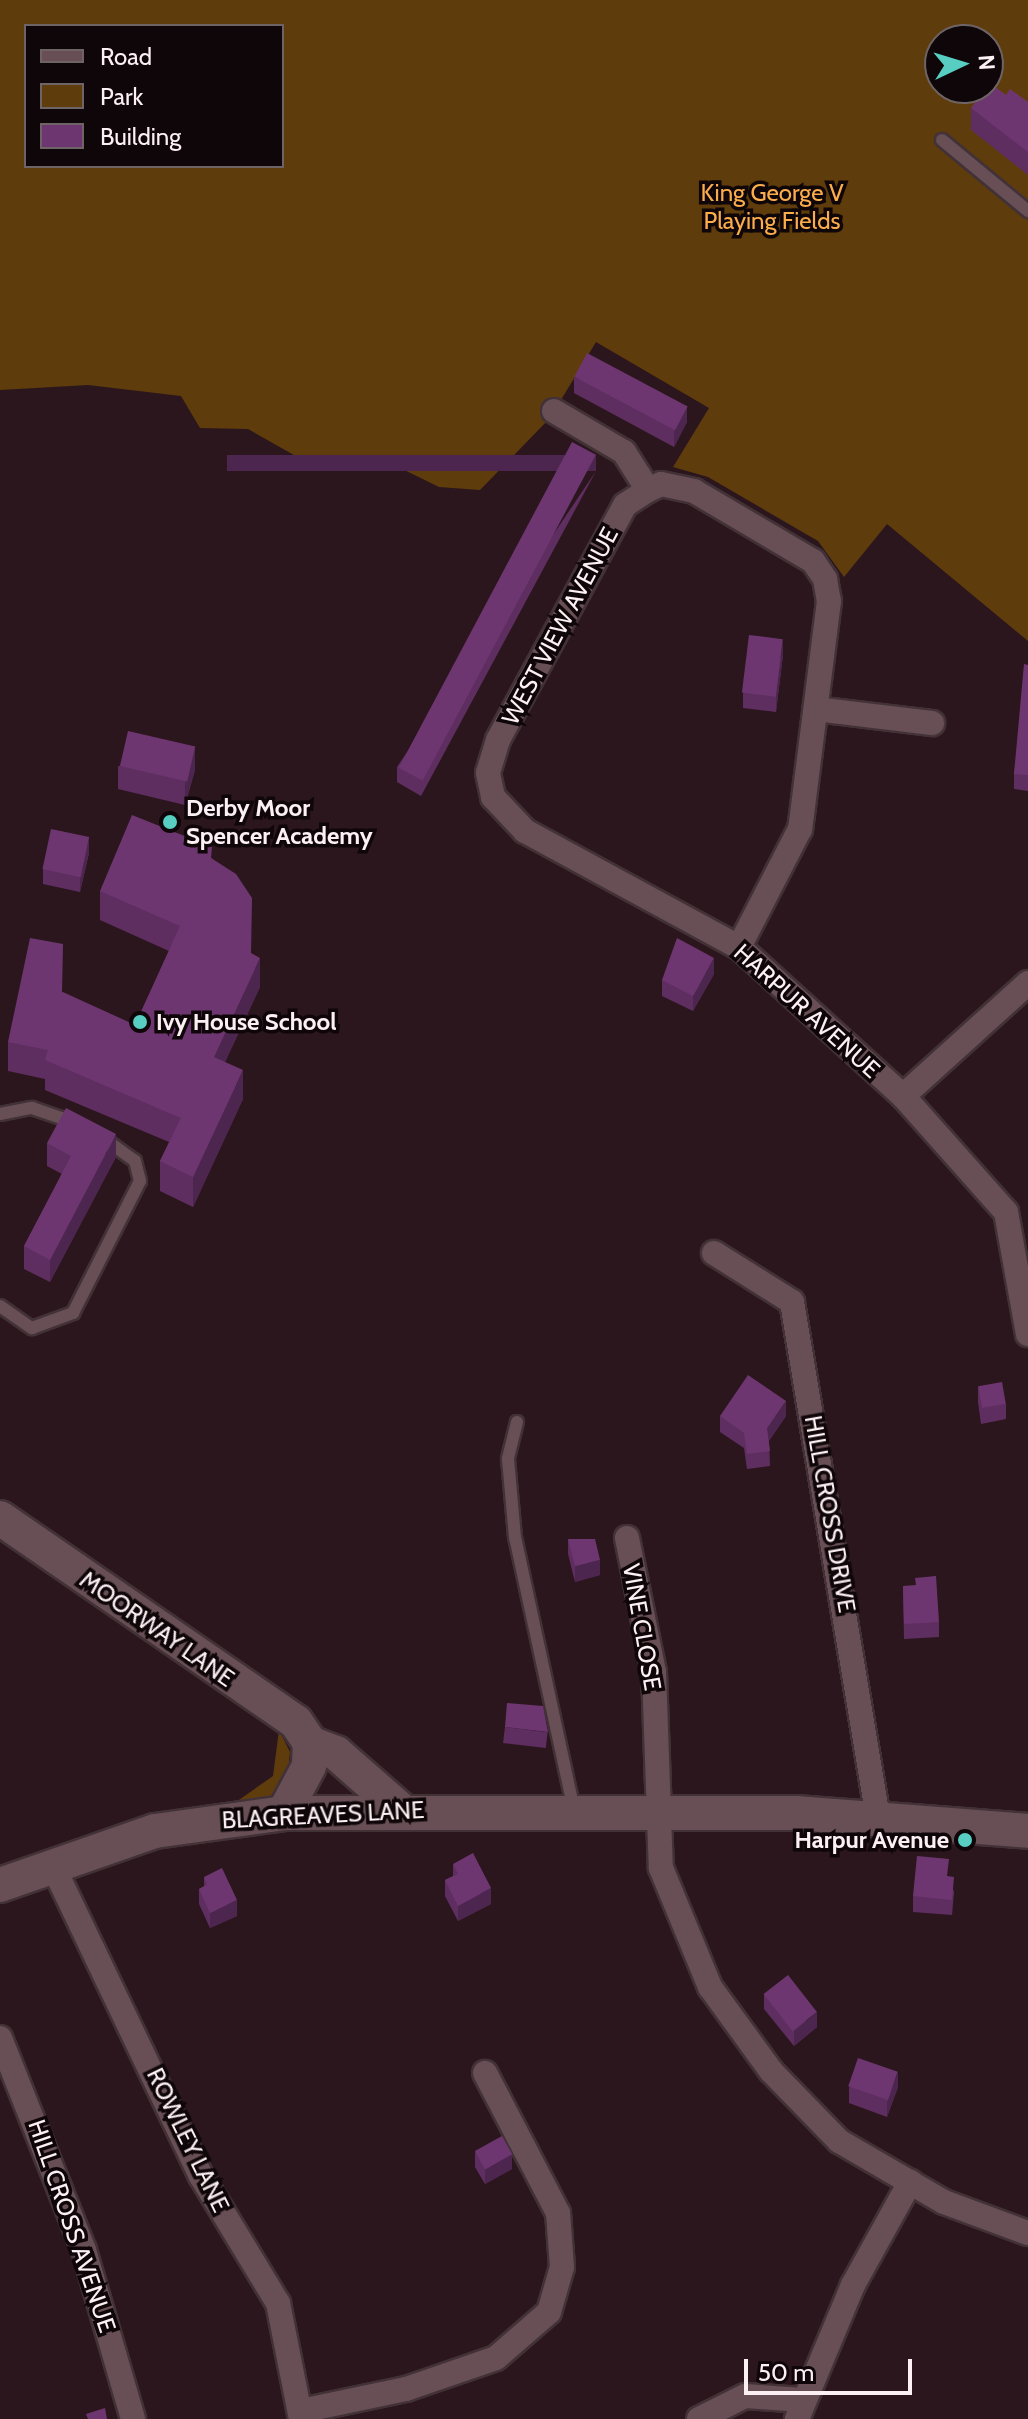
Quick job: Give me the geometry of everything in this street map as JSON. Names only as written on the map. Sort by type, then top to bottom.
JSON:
[{"type":"street","points":[[554,411],[624,452],[648,490],[661,484],[694,491],[813,561],[829,601],[800,829],[739,947]]},
{"type":"street","name":"WEST VIEW AVENUE","points":[[488,773],[498,740],[625,505],[648,490]]},
{"type":"street","points":[[816,709],[932,723]]},
{"type":"street","name":"HARPUR AVENUE","points":[[488,773],[493,797],[525,831],[739,947],[903,1096],[1006,1212],[1028,1334]]},
{"type":"street","points":[[903,1096],[1028,983]]},
{"type":"street","name":"HILL CROSS DRIVE","points":[[714,1253],[792,1302],[878,1818]]},
{"type":"street","name":"MOORWAY LANE","points":[[0,1518],[296,1722],[310,1743],[336,1753],[400,1809]]},
{"type":"street","name":"VINE CLOSE","points":[[627,1538],[654,1672],[661,1868],[710,1987],[809,2113],[910,2182],[973,2216],[1028,2233]]},
{"type":"street","points":[[284,1813],[309,1766],[310,1743]]},
{"type":"street","name":"BLAGREAVES LANE","points":[[0,1885],[155,1831],[284,1813],[400,1809],[657,1812],[878,1818],[1028,1831]]},
{"type":"street","name":"ROWLEY LANE","points":[[53,1866],[201,2176],[278,2303],[301,2415]]},
{"type":"street","name":"HILL CROSS AVENUE","points":[[0,2038],[84,2250],[133,2419]]},
{"type":"street","points":[[301,2415],[368,2399],[480,2364],[533,2332],[549,2312],[562,2267],[558,2213],[485,2073]]},
{"type":"street","points":[[699,2419],[745,2396],[800,2409],[910,2182]]},
{"type":"lane","points":[[942,140],[1028,211]]},
{"type":"lane","points":[[0,1114],[54,1112],[126,1151],[140,1181],[66,1320],[32,1328],[0,1306]]},
{"type":"lane","points":[[517,1422],[508,1459],[515,1537],[574,1811]]},
{"type":"green space","name":"King George V Playing Fields","points":[[0,0],[1028,0],[1028,641],[887,524],[844,577],[818,541],[708,477],[673,467],[709,408],[596,342],[550,418],[480,490],[439,487],[392,464],[317,468],[248,429],[200,428],[181,396],[88,385],[0,390]]},
{"type":"green space","points":[[279,1730],[290,1752],[287,1782],[273,1801],[226,1809],[273,1776]]},
{"type":"building","points":[[1010,89],[1028,102],[1028,152],[971,108],[974,104],[1004,104],[1004,94]]},
{"type":"building","points":[[587,353],[688,407],[675,430],[574,377]]},
{"type":"building","points":[[572,442],[596,455],[423,780],[399,768]]},
{"type":"building","points":[[749,635],[783,639],[776,697],[742,693]]},
{"type":"building","points":[[1024,664],[1028,665],[1028,775],[1014,774]]},
{"type":"building","points":[[128,731],[195,747],[187,782],[120,766]]},
{"type":"building","points":[[132,815],[212,847],[211,858],[236,874],[252,898],[251,953],[260,958],[214,1057],[243,1070],[193,1177],[160,1161],[181,1118],[45,1060],[48,1050],[8,1042],[30,938],[63,944],[62,992],[135,1025],[180,926],[100,891]]},
{"type":"building","points":[[51,829],[89,837],[81,877],[42,869]]},
{"type":"building","points":[[677,938],[714,958],[693,996],[662,980]]},
{"type":"building","points":[[66,1108],[116,1134],[50,1260],[24,1246],[71,1156],[47,1143]]},
{"type":"building","points":[[748,1375],[786,1401],[767,1428],[770,1451],[747,1454],[744,1433],[720,1416]]},
{"type":"building","points":[[1002,1382],[1006,1404],[982,1408],[978,1386]]},
{"type":"building","points":[[568,1539],[595,1539],[600,1560],[575,1566]]},
{"type":"building","points":[[936,1576],[939,1622],[904,1624],[903,1586],[916,1585],[915,1578]]},
{"type":"building","points":[[507,1703],[543,1706],[548,1732],[505,1727]]},
{"type":"building","points":[[473,1853],[491,1888],[458,1906],[445,1880],[458,1874],[453,1864]]},
{"type":"building","points":[[917,1856],[949,1859],[947,1876],[954,1877],[952,1900],[913,1896]]},
{"type":"building","points":[[222,1868],[237,1900],[210,1913],[199,1889],[207,1885],[204,1877]]},
{"type":"building","points":[[788,1975],[817,2012],[793,2031],[764,1994]]},
{"type":"building","points":[[858,2058],[898,2072],[888,2100],[848,2086]]},
{"type":"building","points":[[502,2136],[512,2154],[485,2169],[475,2151]]},
{"type":"building","points":[[105,2408],[107,2419],[88,2419],[86,2414]]},
{"type":"place","name":"Derby Moor Spencer Academy","points":[[170,822]]},
{"type":"place","name":"Ivy House School","points":[[140,1022]]},
{"type":"place","name":"Harpur Avenue","points":[[965,1840]]}]
